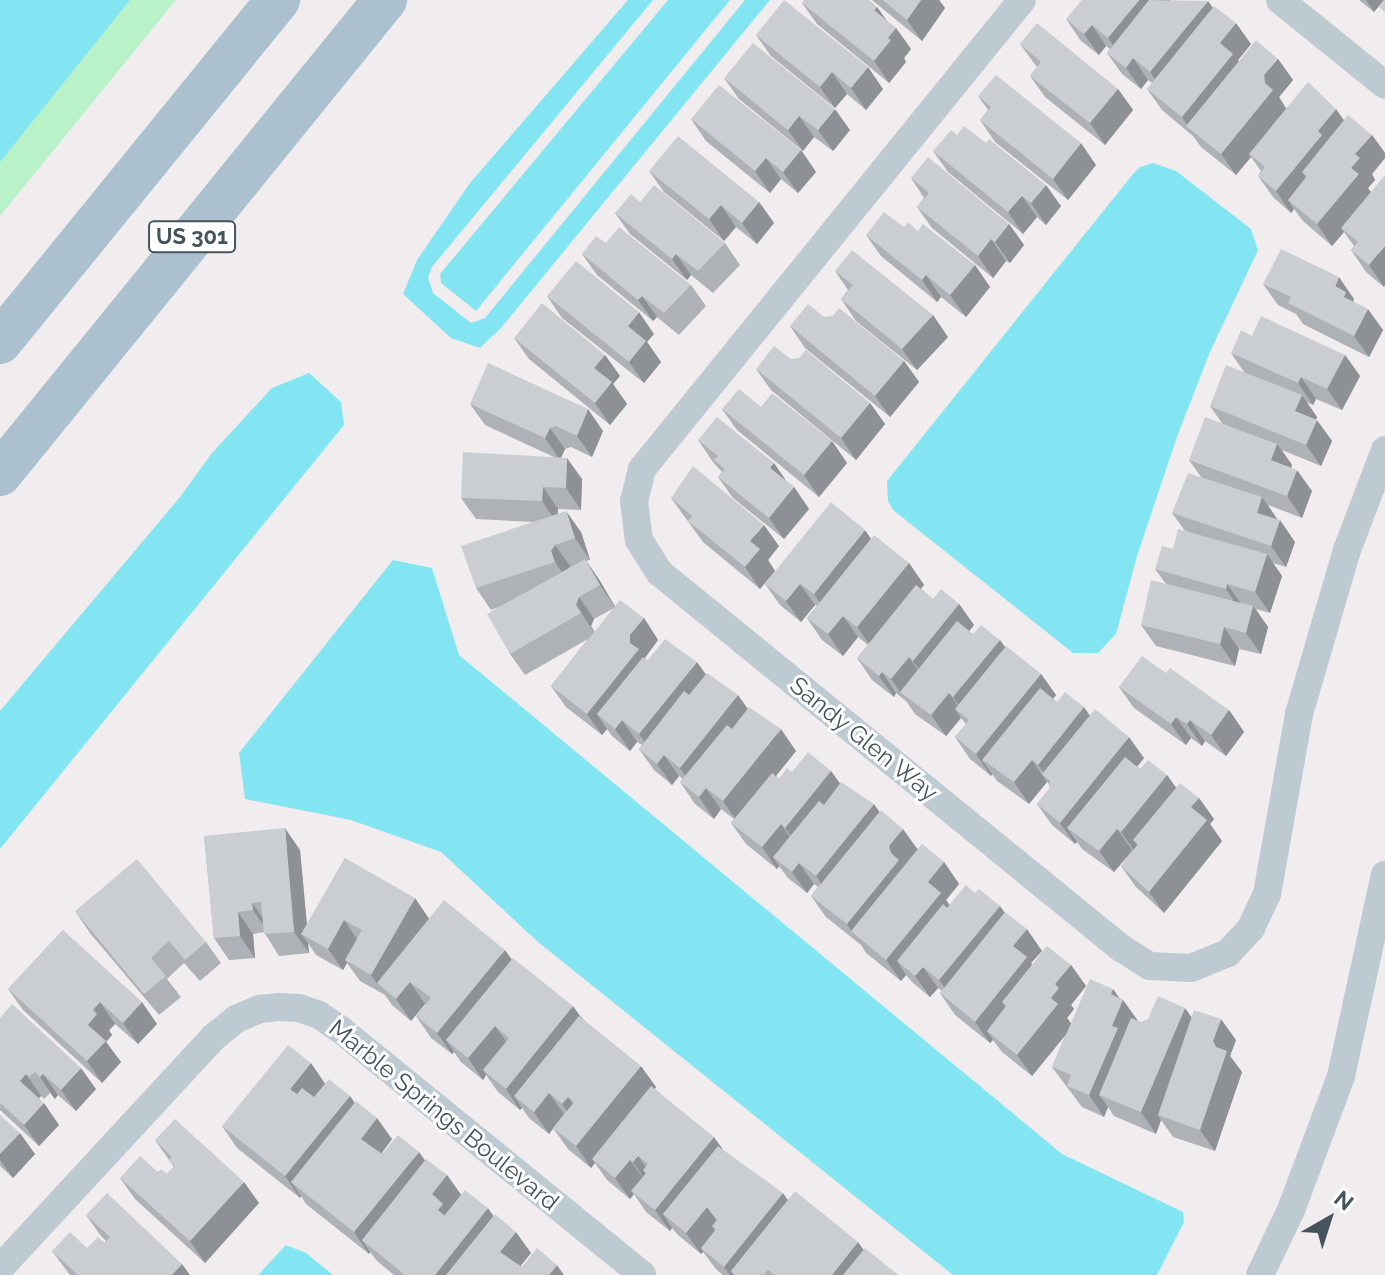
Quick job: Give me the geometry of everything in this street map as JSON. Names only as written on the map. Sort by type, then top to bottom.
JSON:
[{"type":"main road","points":[[0,342],[278,0]]},
{"type":"main road","name":"US 301","points":[[0,474],[385,0]]},
{"type":"street","name":"Sandy Glen Way","points":[[1022,0],[642,469],[634,501],[639,540],[660,573],[1121,948],[1150,966],[1191,968],[1228,953],[1251,928],[1267,894],[1299,714],[1347,550],[1385,450]]},
{"type":"street","points":[[1280,0],[1385,85]]},
{"type":"street","points":[[1260,1275],[1291,1210],[1341,1076],[1385,875]]},
{"type":"street","name":"Marble Springs Boulevard","points":[[0,1268],[214,1037],[236,1019],[278,1007],[309,1011],[341,1030],[642,1275]]},
{"type":"green space","points":[[0,0],[176,0],[0,216]]},
{"type":"water","points":[[0,0],[130,0],[0,162]]},
{"type":"water","points":[[628,0],[653,0],[432,267],[428,277],[433,293],[471,323],[485,318],[745,0],[770,0],[501,328],[480,348],[451,338],[403,294],[417,260],[470,183]]},
{"type":"water","points":[[668,0],[730,0],[476,311],[441,283],[440,274]]},
{"type":"water","points":[[1153,163],[1176,171],[1251,229],[1258,250],[1210,352],[1178,434],[1137,556],[1116,634],[1098,653],[1073,653],[893,510],[888,501],[887,481],[1133,174],[1140,167]]},
{"type":"water","points":[[309,373],[341,402],[344,425],[0,849],[0,711],[180,497],[212,453],[272,388]]},
{"type":"water","points":[[393,560],[432,568],[459,655],[1062,1154],[1183,1212],[1184,1222],[1157,1275],[953,1275],[538,942],[441,852],[351,820],[245,799],[239,753]]},
{"type":"water","points":[[286,1245],[306,1253],[333,1275],[258,1275]]},
{"type":"building","points":[[784,0],[868,67],[851,88],[832,72],[820,87],[756,35]]},
{"type":"building","points":[[804,0],[869,0],[877,7],[874,10],[896,28],[888,38],[891,40],[874,61],[802,3]]},
{"type":"building","points":[[883,0],[921,0],[907,20]]},
{"type":"building","points":[[1082,0],[1139,0],[1108,38],[1092,25],[1084,34],[1066,19]]},
{"type":"building","points":[[1149,0],[1208,1],[1150,72],[1133,58],[1126,68],[1107,53]]},
{"type":"building","points":[[1214,6],[1236,23],[1220,43],[1233,54],[1182,117],[1147,89]]},
{"type":"building","points":[[1037,23],[1118,89],[1090,123],[1030,76],[1041,62],[1020,44]]},
{"type":"building","points":[[1256,40],[1278,59],[1264,75],[1265,83],[1273,90],[1221,154],[1186,126]]},
{"type":"building","points":[[753,43],[835,109],[818,130],[799,116],[788,130],[724,78]]},
{"type":"building","points":[[996,75],[1081,143],[1053,179],[980,120],[991,107],[978,96]]},
{"type":"building","points":[[1308,82],[1336,109],[1318,131],[1322,135],[1276,191],[1258,176],[1265,167],[1249,154]]},
{"type":"building","points":[[719,85],[801,150],[783,172],[766,158],[755,171],[691,119]]},
{"type":"building","points":[[1348,115],[1372,135],[1355,154],[1360,158],[1351,168],[1359,174],[1317,224],[1288,200],[1307,176],[1302,172]]},
{"type":"building","points":[[964,126],[986,143],[989,139],[1046,185],[1031,203],[1022,196],[1008,212],[933,151],[951,130],[957,135]]},
{"type":"building","points":[[678,136],[759,202],[742,223],[721,205],[709,219],[649,171]]},
{"type":"building","points":[[928,157],[1009,224],[995,242],[991,239],[978,256],[917,207],[929,193],[911,178]]},
{"type":"building","points":[[1385,175],[1385,245],[1369,265],[1351,250],[1358,242],[1341,228]]},
{"type":"building","points":[[654,185],[725,243],[698,271],[676,254],[672,259],[615,213],[631,194],[640,202]]},
{"type":"building","points":[[884,212],[904,227],[908,222],[918,231],[923,224],[975,265],[950,295],[926,275],[922,280],[866,235]]},
{"type":"building","points":[[619,227],[691,285],[664,313],[642,296],[638,300],[582,254],[596,236],[606,243]]},
{"type":"building","points":[[1281,249],[1339,277],[1335,286],[1346,292],[1344,297],[1368,309],[1354,336],[1288,303],[1291,297],[1263,284]]},
{"type":"building","points":[[852,250],[933,315],[902,349],[841,299],[853,285],[835,271]]},
{"type":"building","points":[[576,261],[639,312],[628,326],[646,341],[629,362],[547,296]]},
{"type":"building","points":[[542,303],[605,355],[594,368],[612,382],[595,403],[514,338]]},
{"type":"building","points":[[808,304],[824,317],[833,316],[839,308],[904,361],[875,396],[790,326]]},
{"type":"building","points":[[1261,316],[1345,355],[1327,389],[1301,377],[1298,383],[1231,353],[1241,330],[1252,336]]},
{"type":"building","points":[[774,346],[791,359],[799,358],[806,350],[870,403],[841,438],[756,369]]},
{"type":"building","points":[[488,363],[588,409],[577,436],[556,426],[550,428],[545,438],[470,404]]},
{"type":"building","points":[[1226,365],[1302,395],[1295,411],[1317,420],[1306,445],[1210,406]]},
{"type":"building","points":[[739,389],[761,407],[772,393],[832,441],[804,475],[722,409]]},
{"type":"building","points":[[717,417],[774,463],[770,468],[794,487],[769,518],[718,477],[725,469],[714,460],[718,456],[698,440]]},
{"type":"building","points":[[1205,417],[1277,444],[1271,460],[1297,470],[1287,496],[1189,460]]},
{"type":"building","points":[[463,452],[567,458],[566,488],[543,487],[542,501],[461,498]]},
{"type":"building","points":[[693,466],[764,525],[750,541],[760,549],[745,567],[688,521],[692,516],[671,498]]},
{"type":"building","points":[[1188,473],[1262,497],[1257,513],[1280,520],[1271,546],[1172,513]]},
{"type":"building","points":[[831,502],[865,530],[814,594],[800,584],[786,601],[765,584]]},
{"type":"building","points":[[566,511],[575,538],[555,545],[551,551],[555,562],[476,588],[461,546]]},
{"type":"building","points":[[1178,529],[1267,554],[1255,592],[1227,584],[1226,589],[1155,569],[1162,546],[1173,549]]},
{"type":"building","points":[[874,535],[909,563],[857,627],[843,616],[828,634],[807,618]]},
{"type":"building","points":[[585,559],[600,585],[579,597],[576,605],[581,613],[510,654],[487,614]]},
{"type":"building","points":[[1151,580],[1253,606],[1246,633],[1224,627],[1220,644],[1141,625]]},
{"type":"building","points":[[916,585],[933,599],[941,589],[959,604],[913,661],[909,657],[891,679],[882,672],[879,676],[857,658]]},
{"type":"building","points":[[620,600],[644,618],[630,635],[630,643],[639,649],[587,714],[551,686]]},
{"type":"building","points":[[957,621],[973,634],[981,625],[1000,640],[953,697],[949,693],[931,715],[900,692]]},
{"type":"building","points":[[665,639],[697,662],[639,734],[622,720],[615,729],[597,714],[643,657],[647,661]]},
{"type":"building","points":[[1006,646],[1041,674],[976,754],[955,737],[969,720],[955,709]]},
{"type":"building","points":[[1142,656],[1166,673],[1170,668],[1229,710],[1211,735],[1190,720],[1187,724],[1176,717],[1171,724],[1119,687]]},
{"type":"building","points":[[707,673],[738,695],[680,768],[664,755],[657,764],[639,749],[684,691],[689,695]]},
{"type":"building","points":[[1040,688],[1057,702],[1065,692],[1084,707],[1038,765],[1032,760],[1014,782],[982,760]]},
{"type":"building","points":[[749,707],[781,729],[723,801],[706,788],[699,797],[680,782],[727,725],[732,729]]},
{"type":"building","points":[[1095,709],[1129,737],[1060,823],[1037,804],[1050,788],[1050,781],[1042,774]]},
{"type":"building","points":[[808,752],[831,771],[785,828],[781,824],[762,847],[731,823],[772,773],[779,779],[787,768],[792,772]]},
{"type":"building","points":[[1125,757],[1140,769],[1148,760],[1167,775],[1121,832],[1117,829],[1099,851],[1067,828]]},
{"type":"building","points":[[841,782],[874,804],[816,876],[799,863],[792,872],[773,857],[819,801],[824,805]]},
{"type":"building","points":[[1180,783],[1199,798],[1191,807],[1207,820],[1149,892],[1121,866],[1138,844],[1133,840]]},
{"type":"building","points":[[881,810],[903,829],[889,846],[891,853],[899,860],[847,924],[811,896]]},
{"type":"building","points":[[285,828],[294,932],[264,934],[261,902],[252,903],[253,910],[238,912],[240,936],[214,938],[204,836]]},
{"type":"building","points":[[922,844],[944,862],[928,882],[941,893],[886,960],[851,931]]},
{"type":"building","points":[[345,858],[415,898],[371,975],[345,960],[362,930],[344,920],[328,949],[301,934]]},
{"type":"building","points":[[137,859],[206,942],[185,960],[169,941],[151,958],[166,976],[144,994],[75,911]]},
{"type":"building","points":[[966,885],[975,893],[979,889],[1000,906],[939,980],[923,967],[915,976],[897,961],[943,904],[947,908]]},
{"type":"building","points":[[444,900],[505,950],[437,1033],[416,1016],[431,998],[410,982],[396,999],[377,983]]},
{"type":"building","points":[[1005,912],[1027,929],[1013,946],[1027,957],[975,1022],[940,993]]},
{"type":"building","points":[[63,930],[142,1002],[123,1023],[100,1002],[93,1010],[97,1014],[88,1025],[106,1041],[87,1061],[8,989]]},
{"type":"building","points":[[1047,946],[1071,965],[1055,984],[1059,988],[1051,998],[1058,1004],[1017,1055],[987,1031],[1006,1006],[1002,1002]]},
{"type":"building","points":[[513,958],[573,1006],[506,1089],[483,1070],[509,1038],[495,1026],[468,1058],[446,1040]]},
{"type":"building","points":[[1090,979],[1113,989],[1111,994],[1123,1000],[1112,1026],[1118,1028],[1089,1095],[1067,1086],[1071,1075],[1052,1067]]},
{"type":"building","points":[[1158,996],[1185,1008],[1141,1112],[1099,1095],[1131,1018],[1141,1022],[1148,1019]]},
{"type":"building","points":[[12,1004],[81,1068],[61,1090],[43,1074],[40,1077],[35,1072],[29,1077],[26,1074],[20,1081],[44,1103],[24,1125],[0,1103],[0,1018]]},
{"type":"building","points":[[1194,1010],[1221,1019],[1213,1041],[1216,1047],[1227,1051],[1200,1130],[1158,1115]]},
{"type":"building","points":[[579,1016],[641,1066],[576,1146],[553,1128],[574,1102],[568,1097],[562,1104],[549,1093],[534,1112],[514,1096]]},
{"type":"building","points":[[288,1045],[311,1063],[290,1089],[297,1094],[302,1088],[314,1097],[329,1079],[350,1096],[285,1176],[222,1126]]},
{"type":"building","points":[[651,1086],[714,1137],[655,1210],[631,1191],[646,1173],[643,1170],[648,1164],[638,1156],[633,1162],[630,1160],[615,1178],[592,1159]]},
{"type":"building","points":[[356,1101],[377,1118],[361,1139],[382,1154],[398,1135],[419,1152],[354,1232],[291,1182]]},
{"type":"building","points":[[0,1115],[20,1133],[0,1154]]},
{"type":"building","points":[[175,1119],[244,1182],[190,1241],[120,1178],[140,1156],[158,1172],[161,1169],[167,1174],[175,1166],[169,1160],[172,1157],[155,1140]]},
{"type":"building","points":[[718,1146],[783,1193],[724,1267],[701,1248],[716,1229],[712,1226],[717,1220],[707,1207],[686,1233],[663,1214]]},
{"type":"building","points":[[426,1159],[447,1175],[432,1194],[443,1204],[438,1210],[444,1216],[465,1190],[488,1208],[435,1275],[405,1275],[362,1240]]},
{"type":"building","points":[[795,1191],[858,1242],[832,1275],[775,1275],[768,1270],[763,1275],[735,1275],[731,1271]]},
{"type":"building","points":[[107,1193],[182,1264],[172,1275],[78,1275],[52,1251],[70,1232],[87,1248],[98,1237],[105,1243],[110,1237],[86,1215]]},
{"type":"building","points":[[495,1214],[516,1232],[500,1252],[522,1267],[537,1248],[557,1265],[549,1275],[446,1275]]},
{"type":"building","points":[[865,1248],[898,1275],[843,1275]]}]
